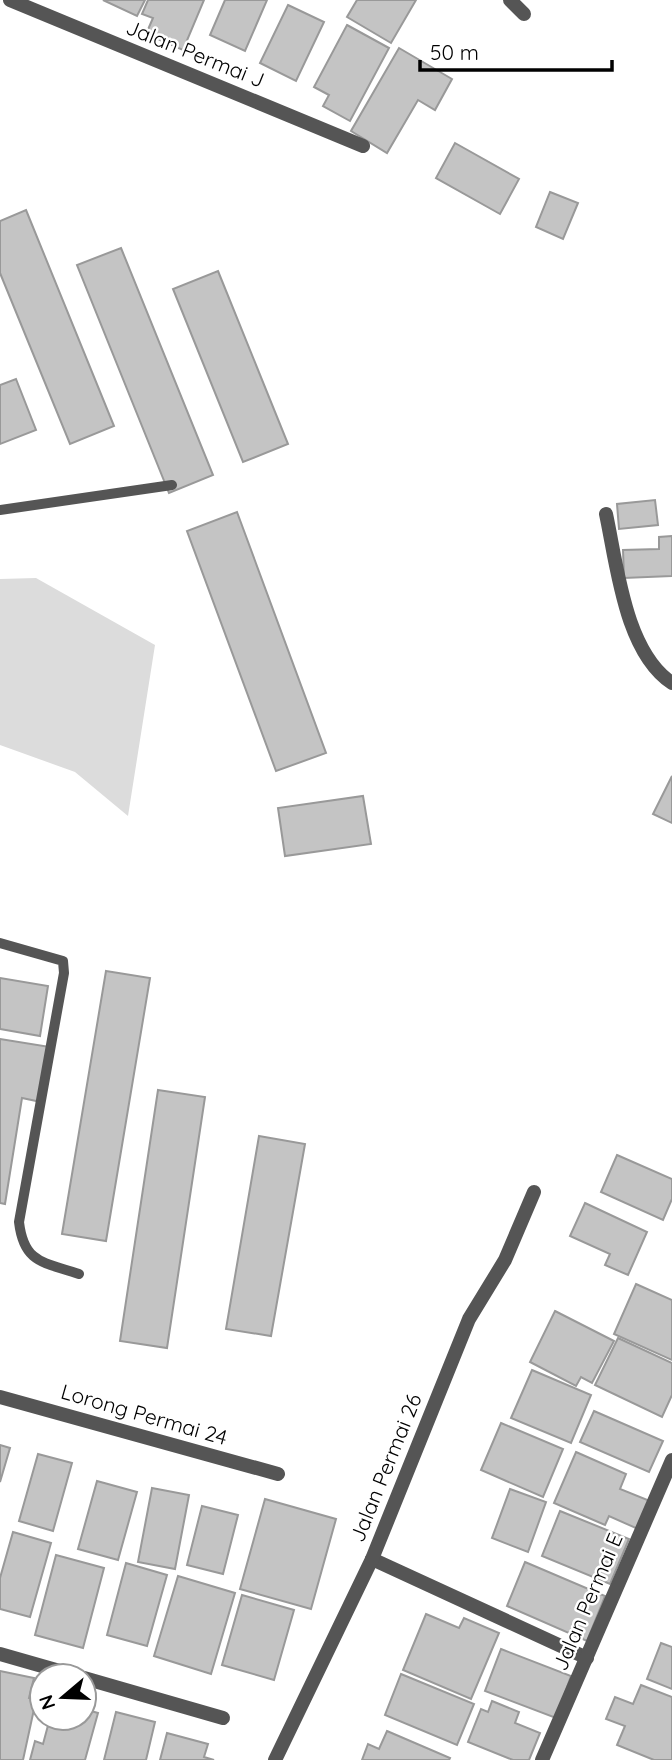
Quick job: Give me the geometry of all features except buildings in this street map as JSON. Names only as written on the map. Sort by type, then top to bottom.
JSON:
[{"type":"street","name":"Jalan Permai J","points":[[10,0],[363,146]]},
{"type":"street","points":[[510,0],[524,14]]},
{"type":"street","points":[[606,513],[629,622],[659,675],[672,683]]},
{"type":"street","name":"Jalan Permai 26","points":[[275,1760],[372,1559],[469,1318],[505,1260],[534,1192]]},
{"type":"street","name":"Lorong Permai 24","points":[[0,1397],[278,1474]]},
{"type":"street","name":"Jalan Permai E","points":[[542,1760],[672,1461]]},
{"type":"street","points":[[372,1559],[587,1658]]},
{"type":"street","points":[[0,1654],[28,1662]]},
{"type":"street","points":[[98,1682],[223,1718]]},
{"type":"lane","points":[[0,510],[172,485]]},
{"type":"lane","points":[[0,943],[63,961],[64,973],[19,1222],[22,1242],[31,1257],[79,1275]]},
{"type":"shaded area","points":[[36,578],[155,645],[128,816],[75,772],[0,745],[0,579]]}]
